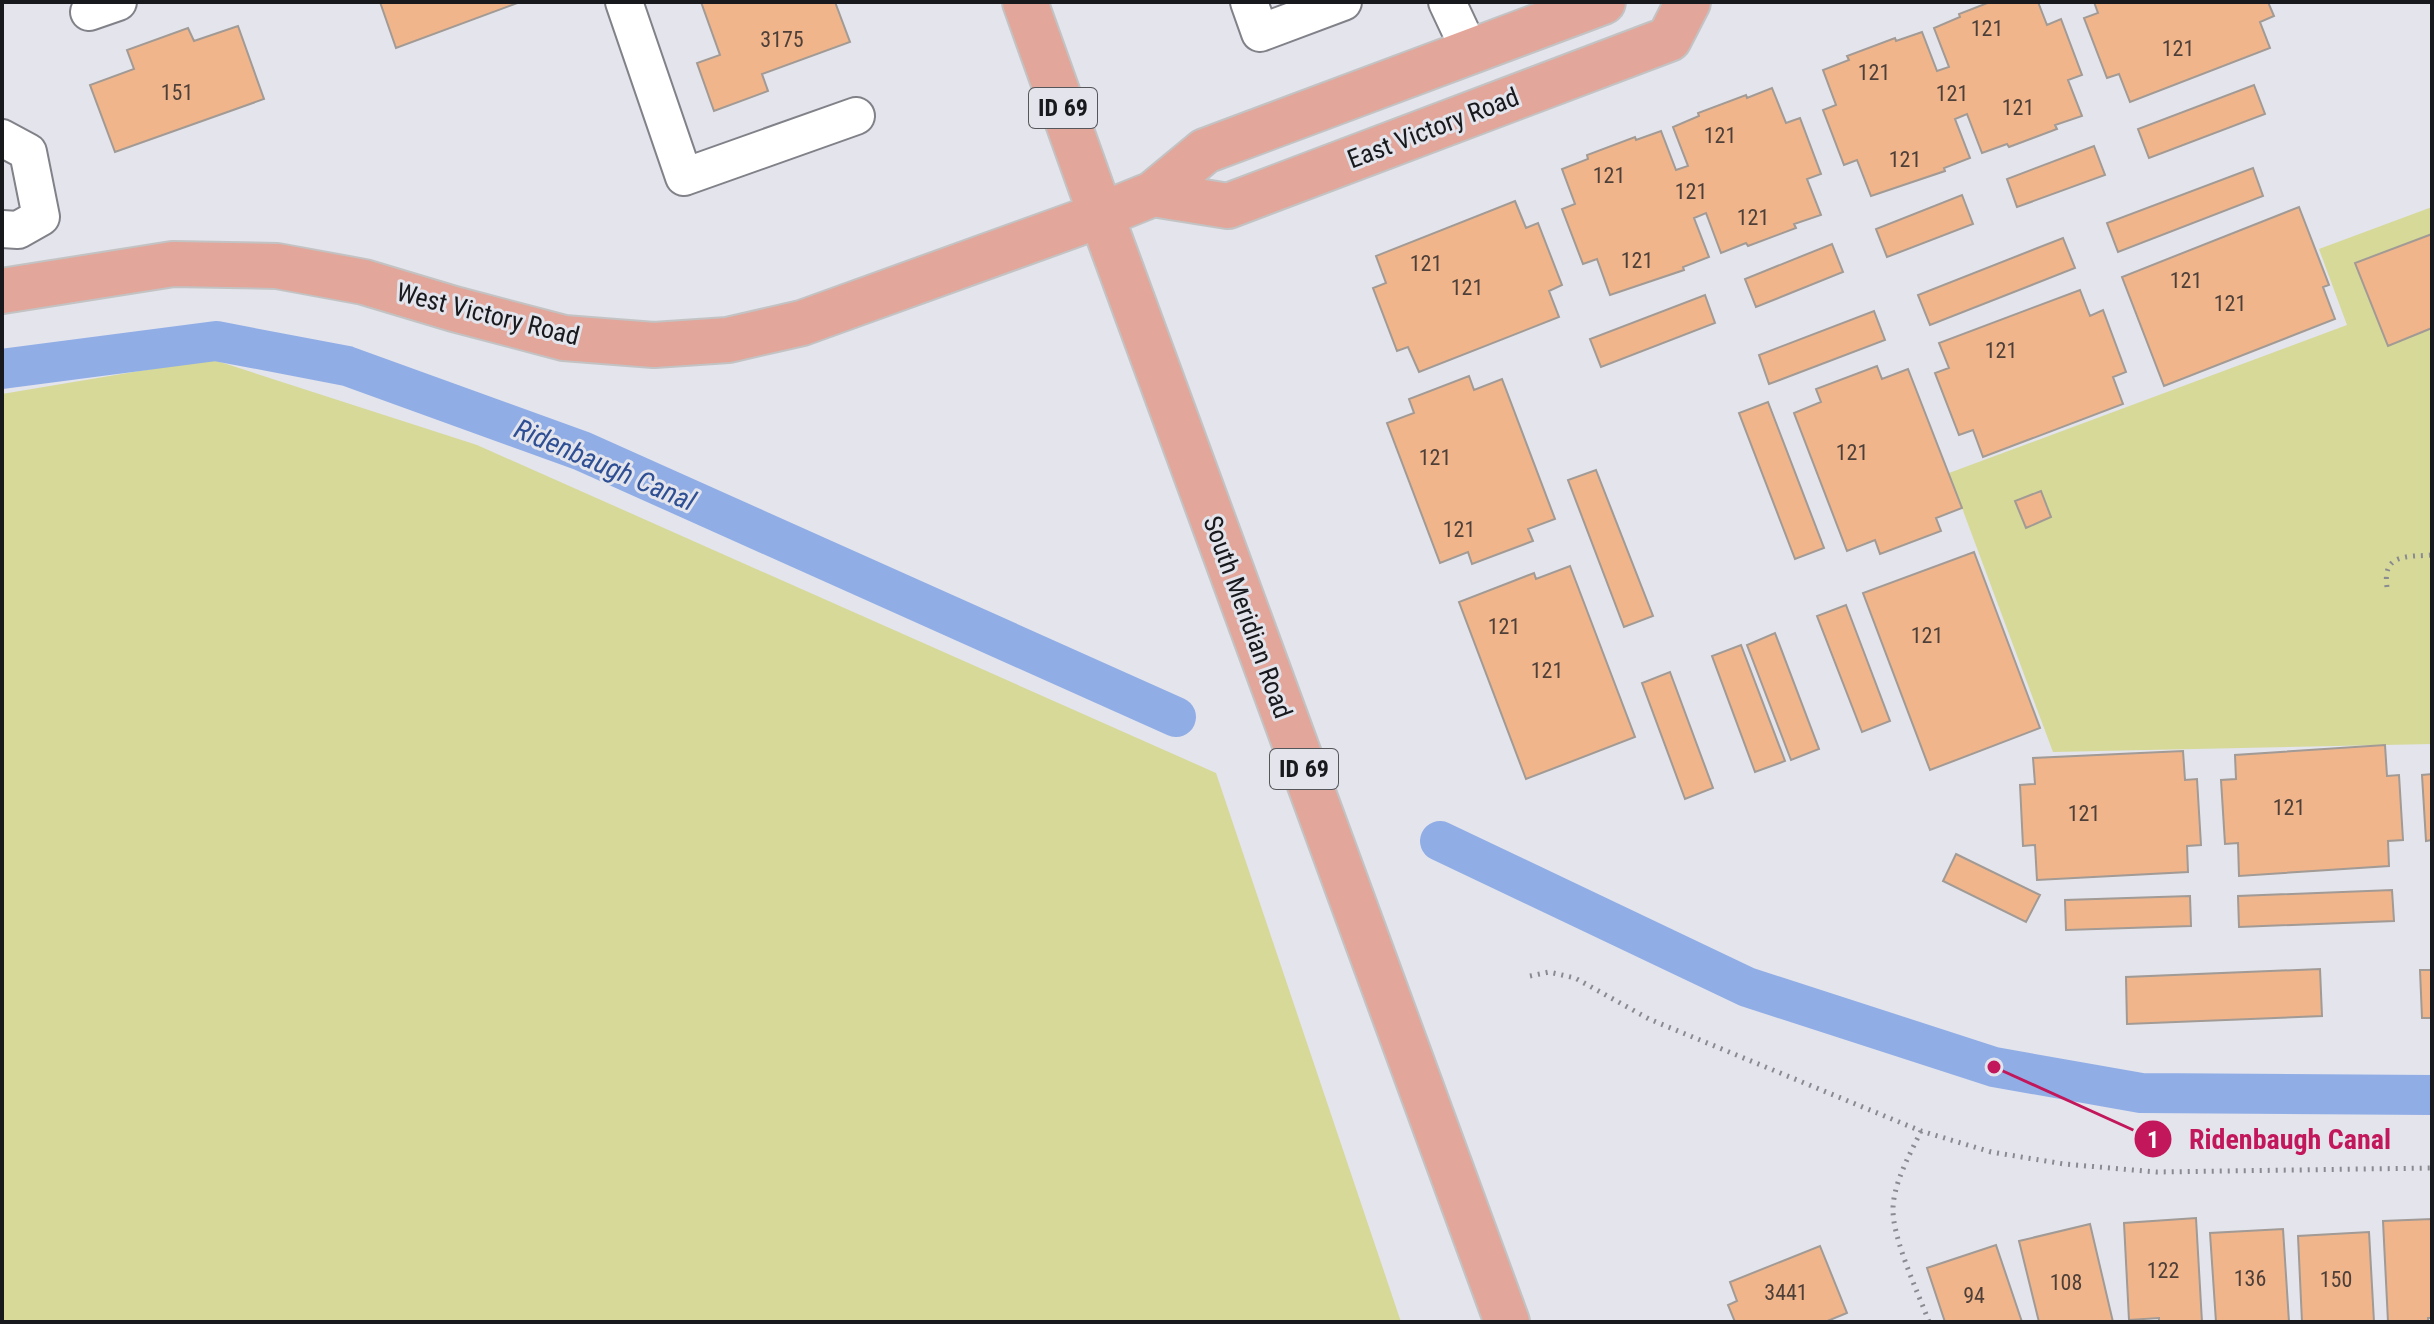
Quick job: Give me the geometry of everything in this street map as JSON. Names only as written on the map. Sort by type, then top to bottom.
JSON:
[{"type":"main road","name":"South Meridian Road","points":[[1025,2],[1507,1322]]},
{"type":"main road","points":[[1101,215],[1153,194],[1205,151],[1603,2]]},
{"type":"main road","name":"East Victory Road","points":[[1153,194],[1228,206],[1669,39],[1688,2]]},
{"type":"main road","name":"West Victory Road","points":[[15,289],[173,264],[277,266],[364,282],[564,338],[654,345],[728,340],[802,323],[1101,215]]},
{"type":"street","points":[[624,2],[684,177],[856,116]]},
{"type":"street","points":[[1249,2],[1260,33],[1322,6]]},
{"type":"street","points":[[1447,2],[1470,51]]},
{"type":"street","points":[[2,138],[28,152],[41,217],[10,230],[15,289]]},
{"type":"path","points":[[2387,587],[2390,564],[2396,558],[2432,555]]},
{"type":"path","points":[[1530,976],[1549,972],[1575,978],[1649,1019],[1921,1131],[1991,1152],[2064,1164],[2156,1172],[2432,1168]]},
{"type":"path","points":[[1921,1131],[1903,1169],[1893,1205],[1894,1225],[1929,1322]]},
{"type":"green space","points":[[2432,207],[2432,744],[2053,752],[1949,473],[2347,325],[2319,249]]},
{"type":"green space","points":[[211,359],[477,445],[1216,773],[1401,1322],[2,1322],[2,394]]},
{"type":"building","points":[[380,2],[520,2],[396,48]]},
{"type":"building","points":[[701,2],[835,2],[850,42],[762,74],[768,91],[714,111],[697,63],[720,55]]},
{"type":"building","points":[[1990,2],[2038,2],[2047,25],[2061,19],[2082,75],[2068,80],[2082,116],[2009,147],[2007,144],[1982,153],[1967,114],[1955,119],[1970,158],[1944,168],[1945,171],[1871,196],[1857,160],[1844,165],[1823,110],[1836,105],[1823,70],[1849,60],[1847,56],[1895,38],[1896,41],[1922,32],[1937,71],[1949,67],[1934,28]]},
{"type":"building","points":[[2094,2],[2268,2],[2274,16],[2260,22],[2270,48],[2130,102],[2119,74],[2107,78],[2084,18],[2098,13]]},
{"type":"building","points":[[238,26],[264,99],[115,152],[90,85],[134,69],[127,50],[188,28],[194,41]]},
{"type":"building","points":[[2254,85],[2265,114],[2149,158],[2138,129]]},
{"type":"building","points":[[1772,88],[1786,123],[1800,118],[1821,174],[1807,179],[1821,215],[1794,224],[1796,228],[1721,253],[1706,213],[1694,218],[1709,257],[1683,267],[1684,270],[1610,295],[1597,259],[1583,264],[1562,209],[1575,204],[1562,169],[1588,159],[1587,155],[1661,131],[1676,170],[1688,166],[1673,127],[1699,116],[1698,113]]},
{"type":"building","points":[[2094,146],[2105,175],[2017,207],[2007,179]]},
{"type":"building","points":[[2253,168],[2263,196],[2118,252],[2107,223]]},
{"type":"building","points":[[1962,195],[1973,224],[1887,257],[1876,229]]},
{"type":"building","points":[[1515,201],[1526,228],[1538,223],[1562,285],[1549,291],[1559,317],[1419,372],[1408,347],[1397,351],[1373,288],[1386,283],[1376,256]]},
{"type":"building","points":[[2299,207],[2329,285],[2323,287],[2335,319],[2164,386],[2122,277]]},
{"type":"building","points":[[2432,234],[2432,328],[2388,346],[2355,263]]},
{"type":"building","points":[[2063,238],[2075,268],[1930,325],[1918,295]]},
{"type":"building","points":[[1832,244],[1843,272],[1756,307],[1745,279]]},
{"type":"building","points":[[2080,290],[2090,316],[2103,310],[2126,372],[2113,377],[2123,404],[1983,457],[1973,430],[1959,435],[1935,373],[1949,368],[1939,343]]},
{"type":"building","points":[[1705,295],[1715,323],[1601,367],[1590,339]]},
{"type":"building","points":[[1874,311],[1885,340],[1769,384],[1759,355]]},
{"type":"building","points":[[1877,366],[1882,379],[1908,369],[1962,508],[1936,518],[1941,531],[1880,554],[1875,540],[1847,551],[1794,413],[1821,402],[1816,389]]},
{"type":"building","points":[[1469,376],[1474,390],[1502,379],[1555,519],[1528,529],[1533,541],[1472,564],[1468,552],[1440,563],[1387,423],[1414,413],[1409,399]]},
{"type":"building","points":[[1768,402],[1824,548],[1795,559],[1739,413]]},
{"type":"building","points":[[1596,470],[1653,616],[1624,627],[1568,480]]},
{"type":"building","points":[[2041,491],[2051,517],[2026,528],[2015,501]]},
{"type":"building","points":[[1974,552],[2040,728],[1930,770],[1863,593]]},
{"type":"building","points":[[1570,566],[1635,737],[1526,779],[1459,602],[1534,573],[1536,579]]},
{"type":"building","points":[[1846,605],[1890,721],[1862,732],[1817,616]]},
{"type":"building","points":[[1775,633],[1819,749],[1791,760],[1747,645]]},
{"type":"building","points":[[1741,645],[1785,761],[1755,772],[1712,656]]},
{"type":"building","points":[[1670,672],[1713,788],[1685,799],[1642,683]]},
{"type":"building","points":[[2385,745],[2387,776],[2399,775],[2403,840],[2388,841],[2389,866],[2239,876],[2238,843],[2225,844],[2221,780],[2236,779],[2235,755]]},
{"type":"building","points":[[2183,751],[2185,780],[2197,779],[2201,845],[2187,846],[2188,872],[2037,880],[2035,845],[2023,846],[2020,785],[2035,784],[2033,758]]},
{"type":"building","points":[[2432,774],[2432,840],[2426,841],[2422,775]]},
{"type":"building","points":[[1956,854],[2040,895],[2026,922],[1943,881]]},
{"type":"building","points":[[2392,890],[2394,921],[2239,927],[2238,896]]},
{"type":"building","points":[[2190,896],[2191,926],[2066,930],[2065,900]]},
{"type":"building","points":[[2320,969],[2322,1016],[2127,1024],[2126,977]]},
{"type":"building","points":[[2420,970],[2432,970],[2432,1018],[2422,1018]]},
{"type":"building","points":[[2196,1218],[2202,1322],[2159,1322],[2159,1318],[2129,1320],[2124,1223]]},
{"type":"building","points":[[2432,1219],[2432,1318],[2428,1318],[2428,1322],[2388,1322],[2383,1221]]},
{"type":"building","points":[[2090,1224],[2113,1322],[2039,1322],[2019,1241]]},
{"type":"building","points":[[2283,1229],[2289,1322],[2216,1322],[2210,1233]]},
{"type":"building","points":[[2369,1232],[2374,1322],[2302,1322],[2298,1236]]},
{"type":"building","points":[[1996,1245],[2022,1322],[1945,1322],[1927,1268]]},
{"type":"building","points":[[1820,1246],[1847,1313],[1825,1322],[1735,1322],[1728,1305],[1737,1301],[1730,1282]]},
{"type":"waterway","name":"Ridenbaugh Canal","points":[[2,369],[216,341],[347,366],[582,451],[1176,717]]},
{"type":"waterway","name":"Ridenbaugh Canal","points":[[1440,841],[1747,987],[1994,1067],[2141,1093],[2432,1095]]},
{"type":"place","name":"Ridenbaugh Canal","points":[[1994,1067]]}]
